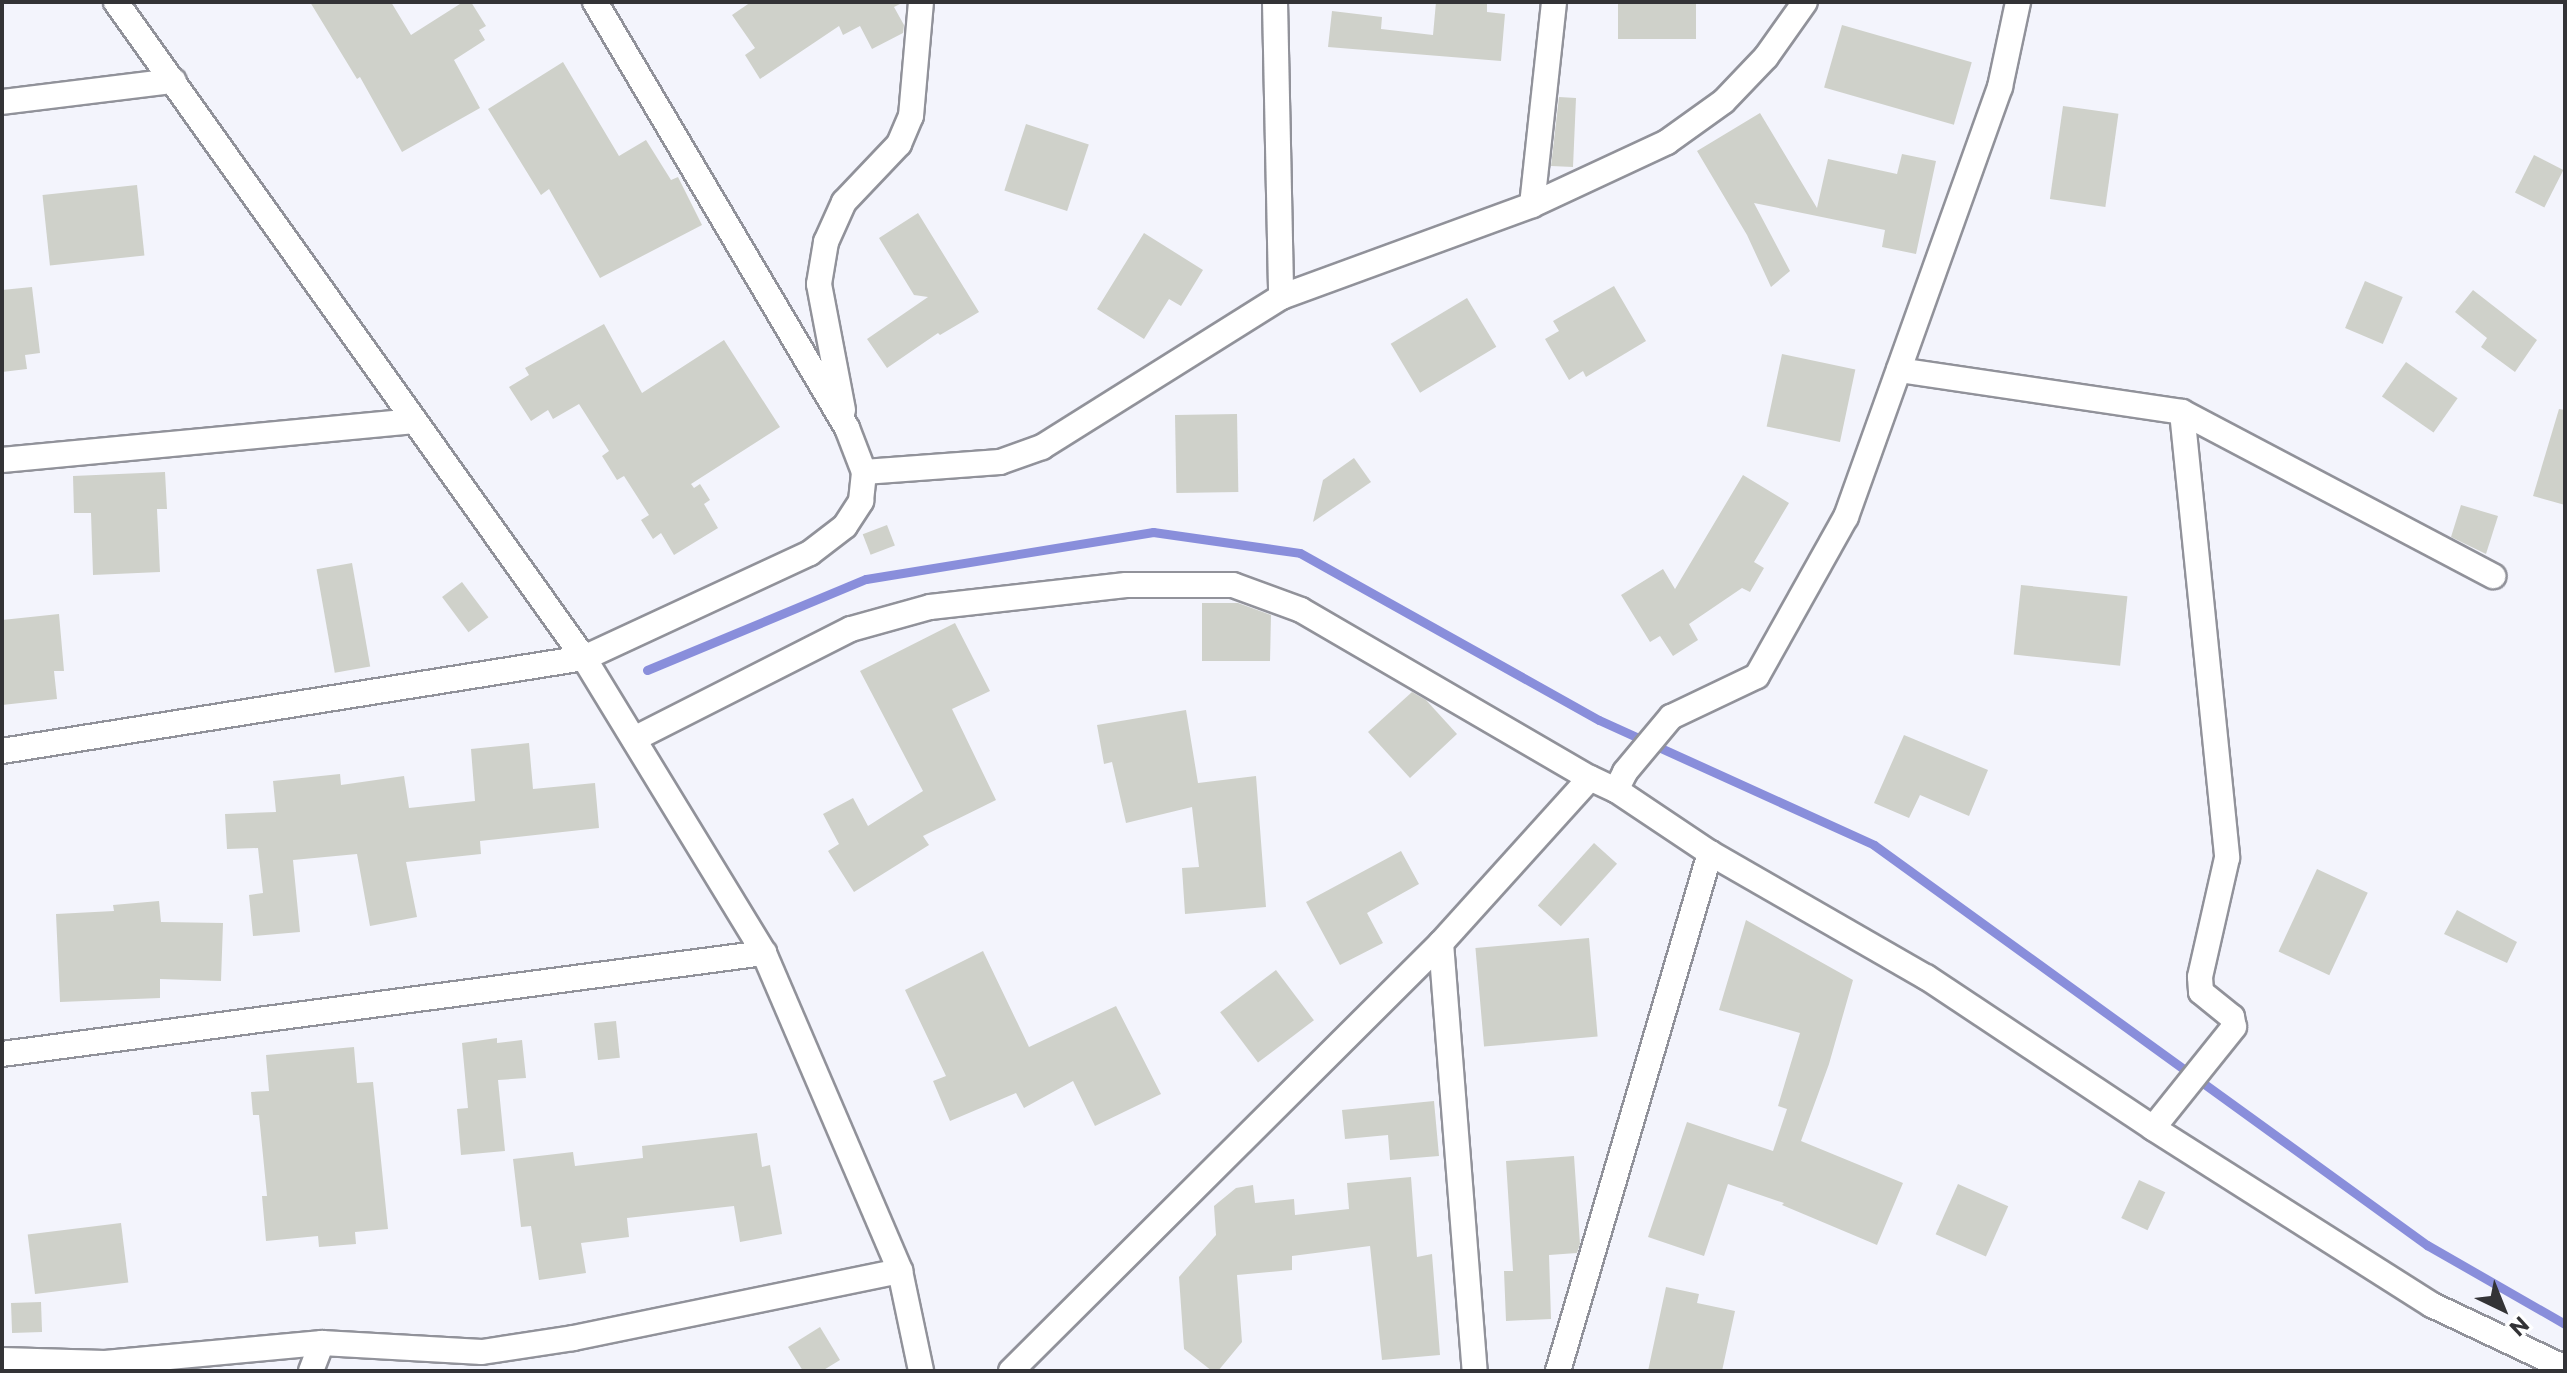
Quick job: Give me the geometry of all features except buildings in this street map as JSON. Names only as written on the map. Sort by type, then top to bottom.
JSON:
[{"type":"street","points":[[116,2],[584,658],[764,953],[900,1271],[921,1371]]},
{"type":"street","points":[[2,751],[584,658],[810,553],[845,526],[861,501],[864,472],[847,428],[595,2]]},
{"type":"street","points":[[847,428],[819,284],[824,256],[844,202],[899,144],[911,116],[921,2]]},
{"type":"street","points":[[1275,2],[1281,297]]},
{"type":"street","points":[[1532,205],[1554,2]]},
{"type":"street","points":[[864,472],[1000,462],[1042,447],[1281,297],[1532,205],[1667,142],[1724,101],[1766,57],[1805,2]]},
{"type":"street","points":[[1621,781],[1671,717],[1757,676],[1846,517],[2000,87],[2018,2]]},
{"type":"street","points":[[2,102],[174,81]]},
{"type":"street","points":[[1899,370],[2182,412],[2493,576]]},
{"type":"street","points":[[2153,1128],[2234,1027],[2232,1017],[2201,992],[2200,977],[2227,858],[2182,412]]},
{"type":"street","points":[[2,460],[413,421]]},
{"type":"street","points":[[634,739],[851,629],[930,607],[1126,585],[1233,585],[1301,610],[1590,778],[1621,781],[1710,853],[1926,977],[2153,1128],[2432,1305],[2565,1368]]},
{"type":"street","points":[[1011,1371],[1441,943],[1590,778]]},
{"type":"street","points":[[1558,1371],[1710,853]]},
{"type":"street","points":[[1441,943],[1475,1371]]},
{"type":"street","points":[[2,1054],[764,953]]},
{"type":"street","points":[[2,1360],[111,1367],[322,1343],[482,1352],[573,1338],[900,1271]]},
{"type":"street","points":[[311,1371],[322,1343]]},
{"type":"waterway","points":[[647,670],[866,579],[1153,532],[1300,553],[1599,720],[1874,845],[2427,1245],[2565,1324]]}]
